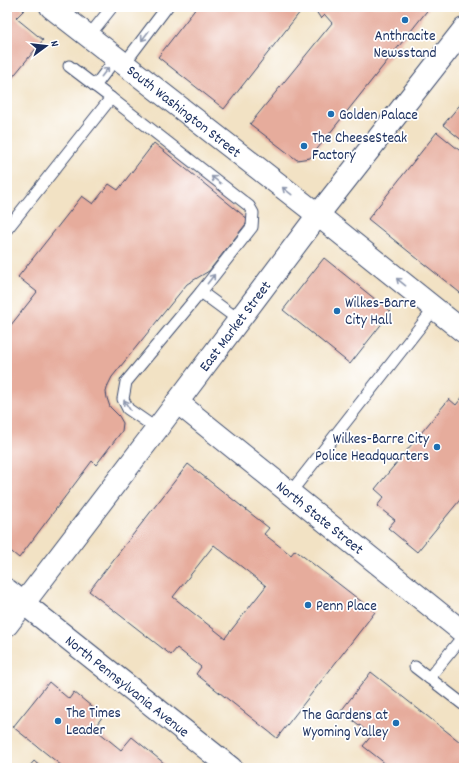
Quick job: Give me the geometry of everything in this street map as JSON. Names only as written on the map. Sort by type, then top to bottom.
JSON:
[{"type":"main road","name":"South Washington Street","points":[[59,9],[88,37],[318,215],[464,332]]},
{"type":"main road","name":"East Market Street","points":[[7,625],[318,215],[464,29]]},
{"type":"main road","name":"North State Street","points":[[177,402],[464,634]]},
{"type":"main road","name":"North Pennsylvania Avenue","points":[[7,590],[231,768]]},
{"type":"lane","points":[[88,37],[112,7]]},
{"type":"lane","points":[[94,86],[120,61],[167,7]]},
{"type":"lane","points":[[69,66],[249,206],[253,213],[252,227],[201,292],[126,382],[123,399],[128,409],[156,429]]},
{"type":"lane","points":[[7,229],[111,98]]},
{"type":"lane","points":[[201,292],[239,320]]},
{"type":"lane","points":[[290,493],[434,309]]},
{"type":"lane","points":[[429,678],[464,634]]},
{"type":"lane","points":[[414,667],[464,705]]},
{"type":"building","points":[[7,7],[20,7],[24,10],[16,18],[43,40],[7,84]]},
{"type":"building","points":[[197,7],[304,7],[224,109],[158,57]]},
{"type":"building","points":[[306,7],[430,7],[310,158],[297,160],[250,124],[332,23],[325,15],[321,19],[314,8],[311,12]]},
{"type":"building","points":[[464,100],[464,142],[443,125]]},
{"type":"building","points":[[437,132],[464,154],[464,296],[368,219]]},
{"type":"building","points":[[154,143],[249,220],[209,271],[187,284],[112,377],[106,392],[107,398],[110,407],[119,416],[123,423],[122,431],[96,465],[92,461],[19,558],[7,548],[7,330],[37,292],[18,277],[82,196],[93,204],[109,184],[118,190]]},
{"type":"building","name":"Wilkes-Barre City Hall","points":[[324,258],[391,312],[350,364],[283,310]]},
{"type":"building","name":"Wilkes-Barre City Police Headquarters","points":[[464,395],[464,495],[417,552],[388,528],[395,520],[377,506],[384,497],[375,489],[449,399],[456,405]]},
{"type":"building","name":"Penn Place","points":[[188,464],[269,528],[264,534],[291,555],[295,550],[375,612],[277,738],[196,674],[201,667],[177,648],[171,655],[89,591]],"holes":[[[214,545],[266,586],[225,638],[173,597]]]},
{"type":"building","name":"The Gardens at Wyoming Valley","points":[[371,672],[464,745],[464,768],[391,768],[363,746],[372,735],[341,711]]},
{"type":"building","name":"The Times Leader","points":[[49,682],[69,699],[74,692],[103,716],[94,728],[121,750],[132,737],[170,768],[60,768],[62,766],[13,727]]},
{"type":"building","name":"The Times Leader","points":[[34,761],[42,768],[28,768]]},
{"type":"place","name":"Anthracite Newsstand","points":[[405,20]]},
{"type":"place","name":"Golden Palace","points":[[331,114]]},
{"type":"place","name":"The CheeseSteak Factory","points":[[304,146]]},
{"type":"place","name":"Wilkes-Barre City Hall","points":[[337,311]]},
{"type":"place","name":"Wilkes-Barre City Police Headquarters","points":[[437,447]]},
{"type":"place","name":"Penn Place","points":[[308,605]]},
{"type":"place","name":"The Times Leader","points":[[58,721]]},
{"type":"place","name":"The Gardens at Wyoming Valley","points":[[396,723]]}]
